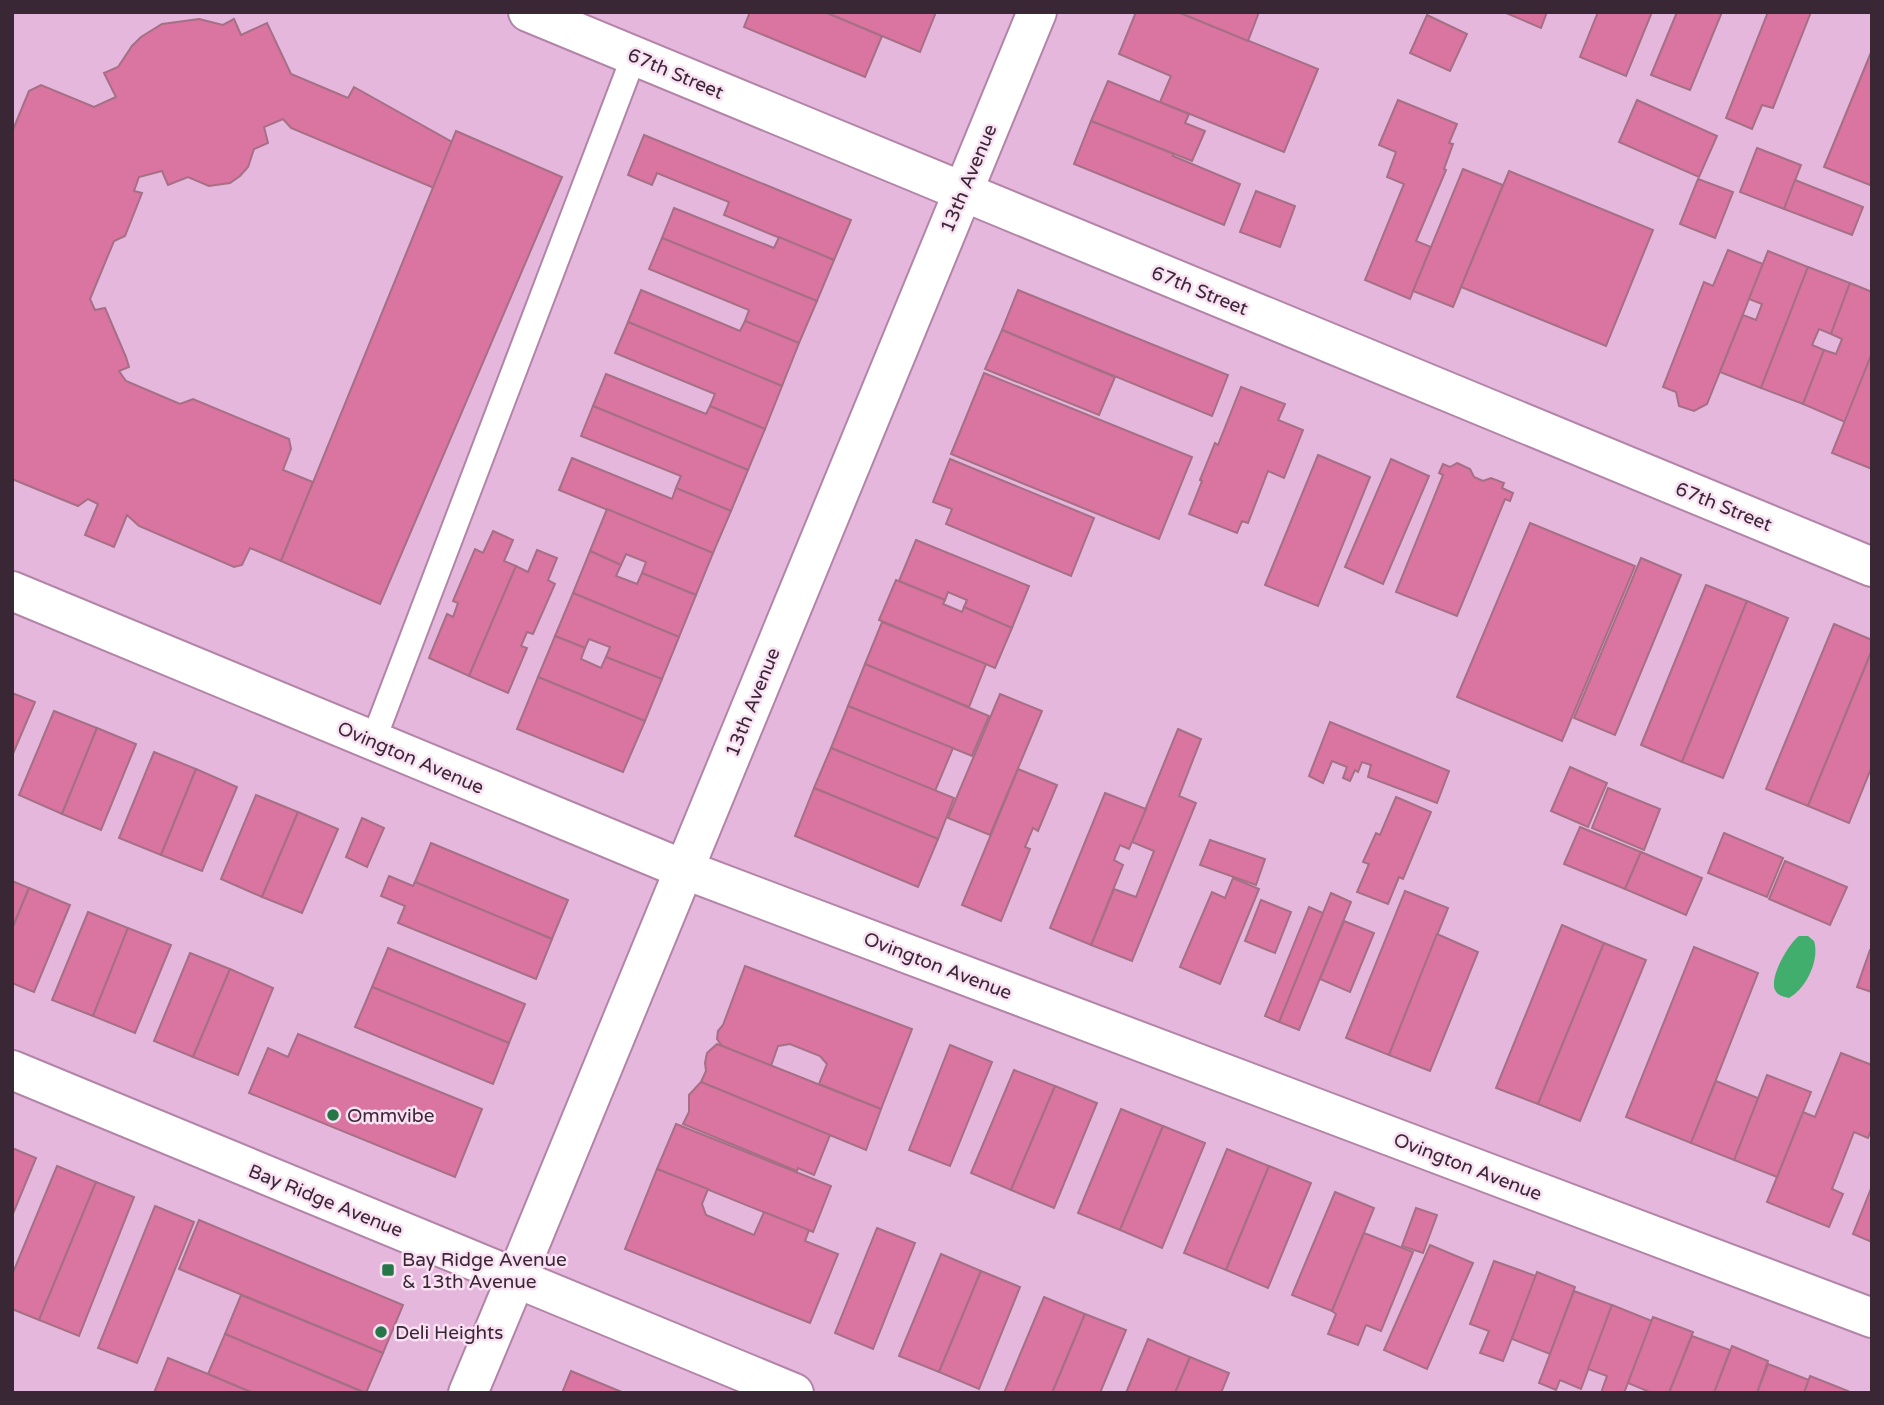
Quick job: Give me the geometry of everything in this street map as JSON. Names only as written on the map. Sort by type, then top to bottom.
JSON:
[{"type":"street","name":"67th Street","points":[[528,12],[1872,567]]},
{"type":"street","name":"13th Avenue","points":[[468,1393],[1037,12]]},
{"type":"street","name":"Ovington Avenue","points":[[12,591],[683,869],[1872,1318]]},
{"type":"street","name":"Bay Ridge Avenue","points":[[12,1070],[794,1393]]},
{"type":"lane","points":[[373,741],[634,56]]},
{"type":"shaded area","points":[[1799,936],[1808,936],[1814,941],[1815,957],[1806,981],[1789,998],[1776,992],[1775,977],[1785,953]]},
{"type":"building","points":[[750,12],[825,12],[882,36],[865,77],[744,27]]},
{"type":"building","points":[[825,12],[936,12],[920,52]]},
{"type":"building","points":[[1136,12],[1178,12],[1318,69],[1284,152],[1160,102],[1171,76],[1119,54]]},
{"type":"building","points":[[1178,12],[1259,12],[1248,41]]},
{"type":"building","points":[[1504,12],[1547,12],[1541,28]]},
{"type":"building","points":[[1598,12],[1652,12],[1626,76],[1580,57]]},
{"type":"building","points":[[1677,12],[1722,12],[1690,90],[1651,75]]},
{"type":"building","points":[[1768,12],[1811,12],[1773,108],[1762,105],[1752,129],[1726,118]]},
{"type":"building","points":[[1427,15],[1467,34],[1450,71],[1410,53]]},
{"type":"building","points":[[199,19],[223,25],[234,19],[241,35],[267,23],[291,74],[348,98],[354,87],[452,142],[434,188],[291,128],[283,119],[264,127],[268,143],[254,149],[248,167],[230,183],[209,186],[188,177],[168,185],[162,171],[139,177],[134,191],[142,193],[125,236],[114,241],[90,299],[95,310],[105,308],[126,357],[129,367],[119,371],[126,381],[180,404],[193,399],[289,439],[291,449],[283,470],[313,482],[281,561],[250,548],[242,565],[234,567],[139,526],[127,515],[114,547],[85,535],[98,504],[88,499],[78,506],[12,479],[12,132],[29,91],[41,85],[94,107],[116,97],[104,73],[118,67],[141,37],[162,24]]},
{"type":"building","points":[[1872,50],[1872,180],[1870,185],[1824,167]]},
{"type":"building","points":[[1108,81],[1189,114],[1185,123],[1205,131],[1192,161],[1091,121]]},
{"type":"building","points":[[1398,100],[1457,124],[1449,143],[1453,144],[1444,169],[1446,170],[1416,241],[1431,247],[1410,299],[1365,280],[1404,184],[1387,177],[1396,152],[1379,145]]},
{"type":"building","points":[[1637,100],[1717,136],[1699,177],[1619,142]]},
{"type":"building","points":[[1091,121],[1240,184],[1224,225],[1074,164]]},
{"type":"building","points":[[456,131],[562,177],[380,604],[281,561]]},
{"type":"building","points":[[644,135],[851,220],[834,260],[724,215],[729,202],[657,173],[652,185],[628,175]]},
{"type":"building","points":[[1757,148],[1801,165],[1784,209],[1740,192]]},
{"type":"building","points":[[1463,169],[1503,185],[1453,307],[1413,291]]},
{"type":"building","points":[[1509,171],[1653,230],[1606,346],[1461,287]]},
{"type":"building","points":[[1698,179],[1733,192],[1715,238],[1680,224]]},
{"type":"building","points":[[1795,180],[1863,207],[1852,235],[1784,209]]},
{"type":"building","points":[[1256,191],[1295,206],[1280,247],[1240,232]]},
{"type":"building","points":[[674,208],[774,248],[779,237],[834,260],[817,301],[662,238]]},
{"type":"building","points":[[662,238],[817,301],[799,343],[745,321],[749,310],[649,269]]},
{"type":"building","points":[[1728,250],[1763,264],[1707,404],[1694,411],[1679,406],[1676,392],[1663,387],[1704,282],[1713,286]]},
{"type":"building","points":[[1768,251],[1808,267],[1761,388],[1720,372],[1743,315],[1756,320],[1762,304],[1749,299]]},
{"type":"building","points":[[1808,267],[1850,283],[1831,334],[1819,329],[1812,345],[1824,350],[1803,404],[1761,388]]},
{"type":"building","points":[[1850,283],[1872,292],[1872,353],[1845,422],[1803,404],[1824,350],[1836,354],[1842,339],[1831,334]]},
{"type":"building","points":[[641,290],[740,331],[745,321],[799,343],[782,386],[628,322]]},
{"type":"building","points":[[1018,290],[1228,375],[1212,416],[1002,330]]},
{"type":"building","points":[[628,322],[782,386],[765,429],[710,406],[715,394],[615,353]]},
{"type":"building","points":[[1002,330],[1115,377],[1099,415],[985,369]]},
{"type":"building","points":[[1872,353],[1872,469],[1832,453]]},
{"type":"building","points":[[984,373],[1192,457],[1159,539],[951,454]]},
{"type":"building","points":[[606,374],[706,414],[710,406],[765,429],[748,470],[593,406]]},
{"type":"building","points":[[1241,387],[1285,404],[1278,420],[1303,430],[1284,478],[1268,471],[1248,523],[1242,521],[1237,533],[1189,514],[1215,443],[1218,445]]},
{"type":"building","points":[[593,406],[748,470],[731,511],[676,488],[681,476],[581,436]]},
{"type":"building","points":[[1318,455],[1370,477],[1318,606],[1265,585]]},
{"type":"building","points":[[572,458],[672,499],[676,488],[731,511],[713,553],[559,490]]},
{"type":"building","points":[[950,459],[1094,518],[1071,576],[946,524],[952,509],[933,502]]},
{"type":"building","points":[[1391,459],[1429,476],[1383,584],[1345,567]]},
{"type":"building","points":[[1457,463],[1470,469],[1474,477],[1483,481],[1491,478],[1504,483],[1502,488],[1513,493],[1510,501],[1505,499],[1457,616],[1396,592],[1443,475],[1439,473],[1443,464],[1450,467]]},
{"type":"building","points":[[607,509],[713,553],[696,595],[642,573],[646,562],[626,554],[621,565],[590,551]]},
{"type":"building","points":[[1530,523],[1635,566],[1562,741],[1457,697]]},
{"type":"building","points":[[493,531],[513,540],[504,561],[516,566],[469,676],[429,658],[447,614],[453,617],[458,603],[453,601],[475,549],[483,553]]},
{"type":"building","points":[[916,540],[1029,586],[1012,628],[964,607],[967,600],[948,592],[945,600],[899,581]]},
{"type":"building","points":[[537,550],[557,558],[548,580],[555,584],[533,634],[527,632],[521,646],[527,648],[508,693],[469,676],[516,566],[528,572]]},
{"type":"building","points":[[590,551],[621,565],[616,576],[637,584],[642,573],[696,595],[679,637],[573,593]]},
{"type":"building","points":[[1641,558],[1681,575],[1615,735],[1574,718]]},
{"type":"building","points":[[896,580],[945,600],[943,604],[962,612],[964,607],[1012,628],[995,668],[879,620]]},
{"type":"building","points":[[1706,585],[1747,601],[1682,762],[1641,745]]},
{"type":"building","points":[[573,593],[679,637],[662,679],[606,657],[610,647],[589,639],[585,648],[555,636]]},
{"type":"building","points":[[1747,601],[1788,618],[1723,778],[1682,762]]},
{"type":"building","points":[[882,622],[986,664],[969,707],[865,664]]},
{"type":"building","points":[[1834,624],[1872,640],[1872,650],[1808,806],[1766,789]]},
{"type":"building","points":[[555,636],[585,648],[581,659],[601,668],[606,657],[662,679],[645,721],[538,677]]},
{"type":"building","points":[[1872,650],[1872,766],[1849,823],[1808,806]]},
{"type":"building","points":[[865,664],[989,716],[972,756],[848,706]]},
{"type":"building","points":[[538,677],[645,721],[623,772],[517,729]]},
{"type":"building","points":[[12,693],[35,702],[12,756]]},
{"type":"building","points":[[1000,694],[1042,711],[990,835],[948,818]]},
{"type":"building","points":[[848,706],[953,748],[935,791],[831,748]]},
{"type":"building","points":[[54,711],[97,728],[62,814],[19,795]]},
{"type":"building","points":[[1330,722],[1449,771],[1437,803],[1368,777],[1371,765],[1362,762],[1350,781],[1343,778],[1347,767],[1332,761],[1323,783],[1309,776]]},
{"type":"building","points":[[97,728],[136,744],[101,830],[62,814]]},
{"type":"building","points":[[1178,729],[1201,739],[1179,796],[1196,803],[1132,961],[1091,945],[1114,889],[1136,897],[1154,851],[1132,842]]},
{"type":"building","points":[[831,748],[954,798],[938,839],[814,788]]},
{"type":"building","points":[[154,752],[196,769],[161,855],[119,838]]},
{"type":"building","points":[[1570,767],[1607,783],[1588,827],[1551,811]]},
{"type":"building","points":[[196,769],[237,787],[202,871],[161,855]]},
{"type":"building","points":[[1018,769],[1057,785],[1038,831],[1033,828],[1025,847],[1030,849],[1001,921],[962,905]]},
{"type":"building","points":[[814,788],[938,839],[918,887],[795,836]]},
{"type":"building","points":[[1608,788],[1660,809],[1644,850],[1592,828]]},
{"type":"building","points":[[1105,793],[1146,809],[1129,849],[1120,845],[1114,860],[1123,865],[1091,945],[1050,928]]},
{"type":"building","points":[[256,795],[298,812],[262,897],[221,879]]},
{"type":"building","points":[[1396,797],[1431,812],[1403,879],[1399,877],[1388,904],[1357,892],[1369,864],[1363,862],[1376,833],[1380,835]]},
{"type":"building","points":[[298,812],[338,829],[302,913],[262,897]]},
{"type":"building","points":[[362,818],[384,828],[367,867],[346,857]]},
{"type":"building","points":[[1580,827],[1641,852],[1625,889],[1564,864]]},
{"type":"building","points":[[1724,833],[1783,858],[1767,897],[1708,873]]},
{"type":"building","points":[[1210,840],[1265,859],[1256,885],[1200,865]]},
{"type":"building","points":[[431,843],[568,900],[552,939],[415,882]]},
{"type":"building","points":[[1641,852],[1702,878],[1686,915],[1625,889]]},
{"type":"building","points":[[1785,861],[1847,887],[1830,925],[1769,899]]},
{"type":"building","points":[[389,876],[413,886],[415,882],[552,939],[536,979],[398,923],[405,906],[381,896]]},
{"type":"building","points":[[1233,878],[1259,889],[1220,984],[1180,967],[1212,892],[1225,898]]},
{"type":"building","points":[[12,881],[29,888],[12,929]]},
{"type":"building","points":[[29,888],[70,905],[34,992],[12,983],[12,929]]},
{"type":"building","points":[[1405,891],[1448,908],[1389,1055],[1346,1038]]},
{"type":"building","points":[[1331,893],[1351,902],[1299,1030],[1279,1022]]},
{"type":"building","points":[[1261,900],[1291,912],[1275,953],[1245,941]]},
{"type":"building","points":[[1309,907],[1323,913],[1279,1022],[1265,1016]]},
{"type":"building","points":[[88,912],[128,928],[93,1016],[52,1000]]},
{"type":"building","points":[[1344,921],[1374,933],[1350,992],[1320,979]]},
{"type":"building","points":[[1562,925],[1604,943],[1538,1104],[1496,1088]]},
{"type":"building","points":[[128,928],[171,945],[135,1033],[93,1016]]},
{"type":"building","points":[[1437,934],[1478,952],[1430,1071],[1389,1055]]},
{"type":"building","points":[[1604,943],[1646,960],[1580,1121],[1538,1104]]},
{"type":"building","points":[[1694,947],[1758,973],[1691,1143],[1626,1117]]},
{"type":"building","points":[[388,948],[525,1004],[509,1043],[372,987]]},
{"type":"building","points":[[1872,950],[1872,992],[1857,987]]},
{"type":"building","points":[[190,953],[230,969],[193,1057],[154,1041]]},
{"type":"building","points":[[745,966],[912,1029],[881,1109],[819,1084],[827,1064],[820,1056],[790,1044],[778,1046],[771,1066],[722,1046],[717,1039],[718,1031],[723,1025]]},
{"type":"building","points":[[230,969],[273,988],[238,1075],[193,1057]]},
{"type":"building","points":[[372,987],[509,1043],[493,1084],[355,1027]]},
{"type":"building","points":[[298,1034],[482,1109],[455,1177],[249,1093],[268,1048],[288,1057]]},
{"type":"building","points":[[717,1044],[881,1109],[866,1150],[701,1082],[706,1071],[707,1053]]},
{"type":"building","points":[[950,1045],[992,1062],[950,1166],[909,1150]]},
{"type":"building","points":[[1841,1053],[1872,1065],[1872,1128],[1868,1138],[1854,1132],[1832,1189],[1843,1194],[1829,1227],[1767,1202],[1803,1112],[1815,1117]]},
{"type":"building","points":[[1014,1070],[1055,1086],[1011,1190],[971,1173]]},
{"type":"building","points":[[1767,1075],[1811,1092],[1777,1177],[1734,1160]]},
{"type":"building","points":[[1716,1081],[1758,1098],[1734,1160],[1691,1143]]},
{"type":"building","points":[[701,1082],[830,1135],[814,1175],[798,1168],[797,1171],[683,1124],[689,1112],[689,1095]]},
{"type":"building","points":[[1055,1086],[1097,1103],[1054,1208],[1011,1190]]},
{"type":"building","points":[[1121,1109],[1163,1126],[1120,1230],[1078,1213]]},
{"type":"building","points":[[676,1124],[831,1186],[813,1232],[657,1169]]},
{"type":"building","points":[[1163,1126],[1205,1143],[1162,1248],[1120,1230]]},
{"type":"building","points":[[12,1148],[36,1158],[12,1216]]},
{"type":"building","points":[[1227,1149],[1269,1166],[1226,1270],[1184,1253]]},
{"type":"building","points":[[57,1166],[96,1182],[39,1320],[12,1309],[12,1275]]},
{"type":"building","points":[[1269,1166],[1311,1183],[1268,1288],[1226,1270]]},
{"type":"building","points":[[657,1169],[708,1189],[702,1204],[706,1215],[754,1235],[764,1212],[809,1230],[805,1241],[838,1254],[810,1323],[625,1249]]},
{"type":"building","points":[[96,1182],[134,1197],[79,1336],[39,1320]]},
{"type":"building","points":[[1872,1186],[1872,1242],[1853,1234]]},
{"type":"building","points":[[1335,1192],[1374,1208],[1332,1311],[1292,1295]]},
{"type":"building","points":[[155,1206],[194,1222],[137,1363],[98,1348]]},
{"type":"building","points":[[1416,1208],[1437,1215],[1423,1253],[1402,1246]]},
{"type":"building","points":[[199,1220],[403,1305],[383,1353],[179,1269]]},
{"type":"building","points":[[877,1228],[915,1243],[873,1349],[835,1333]]},
{"type":"building","points":[[1364,1233],[1413,1252],[1381,1331],[1366,1325],[1358,1345],[1328,1334],[1336,1314],[1332,1311]]},
{"type":"building","points":[[1430,1245],[1473,1263],[1427,1369],[1384,1350]]},
{"type":"building","points":[[941,1254],[981,1271],[939,1372],[899,1356]]},
{"type":"building","points":[[1494,1261],[1536,1276],[1503,1361],[1480,1353],[1489,1331],[1470,1324]]},
{"type":"building","points":[[981,1271],[1020,1287],[979,1389],[939,1372]]},
{"type":"building","points":[[1537,1272],[1575,1287],[1550,1354],[1512,1339]]},
{"type":"building","points":[[1574,1291],[1612,1305],[1581,1389],[1560,1380],[1556,1390],[1539,1383]]},
{"type":"building","points":[[241,1295],[383,1353],[366,1393],[225,1334]]},
{"type":"building","points":[[1044,1297],[1085,1314],[1052,1393],[1004,1393]]},
{"type":"building","points":[[1612,1305],[1652,1321],[1624,1393],[1601,1393],[1607,1376],[1588,1369]]},
{"type":"building","points":[[1085,1314],[1126,1330],[1100,1393],[1052,1393]]},
{"type":"building","points":[[1653,1317],[1693,1332],[1669,1393],[1652,1393],[1628,1383]]},
{"type":"building","points":[[225,1334],[365,1393],[253,1393],[208,1374]]},
{"type":"building","points":[[1692,1336],[1730,1350],[1714,1393],[1669,1393]]},
{"type":"building","points":[[1148,1339],[1190,1357],[1175,1393],[1126,1393]]},
{"type":"building","points":[[1732,1346],[1768,1361],[1757,1393],[1714,1393]]},
{"type":"building","points":[[1190,1357],[1229,1373],[1221,1393],[1175,1393]]},
{"type":"building","points":[[168,1358],[208,1374],[253,1393],[154,1393]]},
{"type":"building","points":[[1768,1364],[1809,1380],[1804,1393],[1757,1393]]},
{"type":"building","points":[[571,1371],[624,1393],[562,1393]]},
{"type":"building","points":[[1810,1376],[1848,1391],[1804,1393]]},
{"type":"place","name":"Ommvibe","points":[[333,1115]]},
{"type":"place","name":"Bay Ridge Avenue & 13th Avenue","points":[[388,1270]]},
{"type":"place","name":"Deli Heights","points":[[381,1332]]}]
